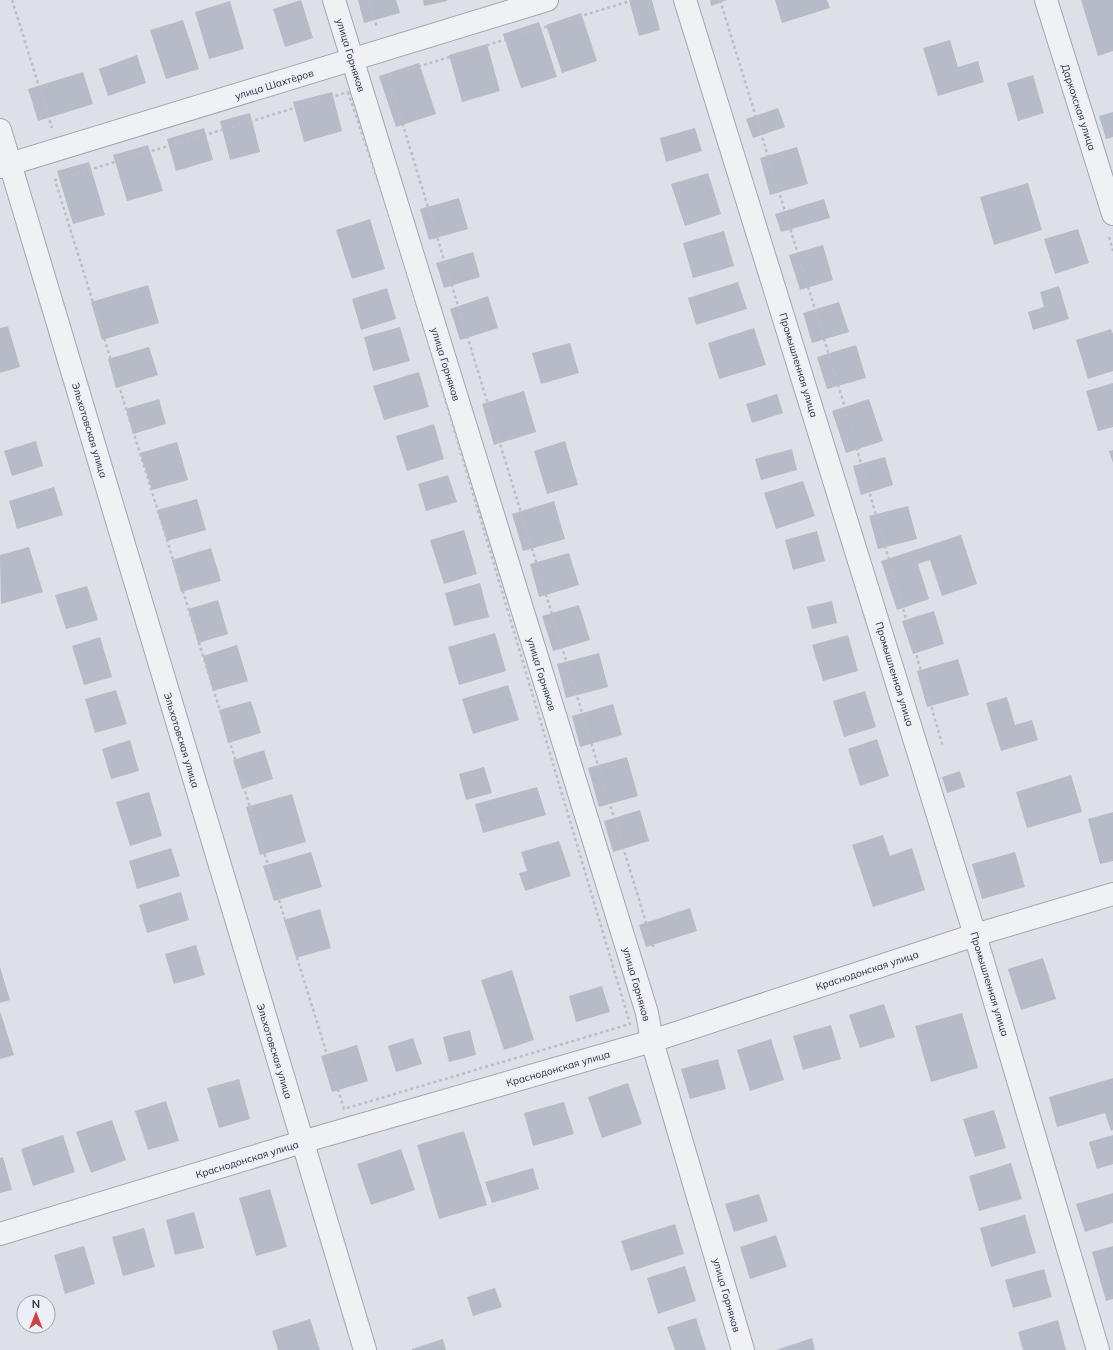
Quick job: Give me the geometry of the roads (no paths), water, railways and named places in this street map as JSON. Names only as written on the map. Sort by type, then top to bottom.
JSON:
[{"type":"street","name":"улица Горняков","points":[[334,0],[647,1014],[652,1041],[743,1350]]},
{"type":"street","name":"улица Шахтёров","points":[[5,165],[547,0]]},
{"type":"street","name":"Промышленная улица","points":[[685,0],[975,934],[1098,1350]]},
{"type":"street","name":"Даркохская улица","points":[[1046,0],[1113,214]]},
{"type":"street","name":"Эльхотовская улица","points":[[0,130],[5,165],[364,1350]]},
{"type":"street","name":"Краснодонская улица","points":[[0,1234],[302,1142],[652,1041],[975,934],[1113,894]]}]
